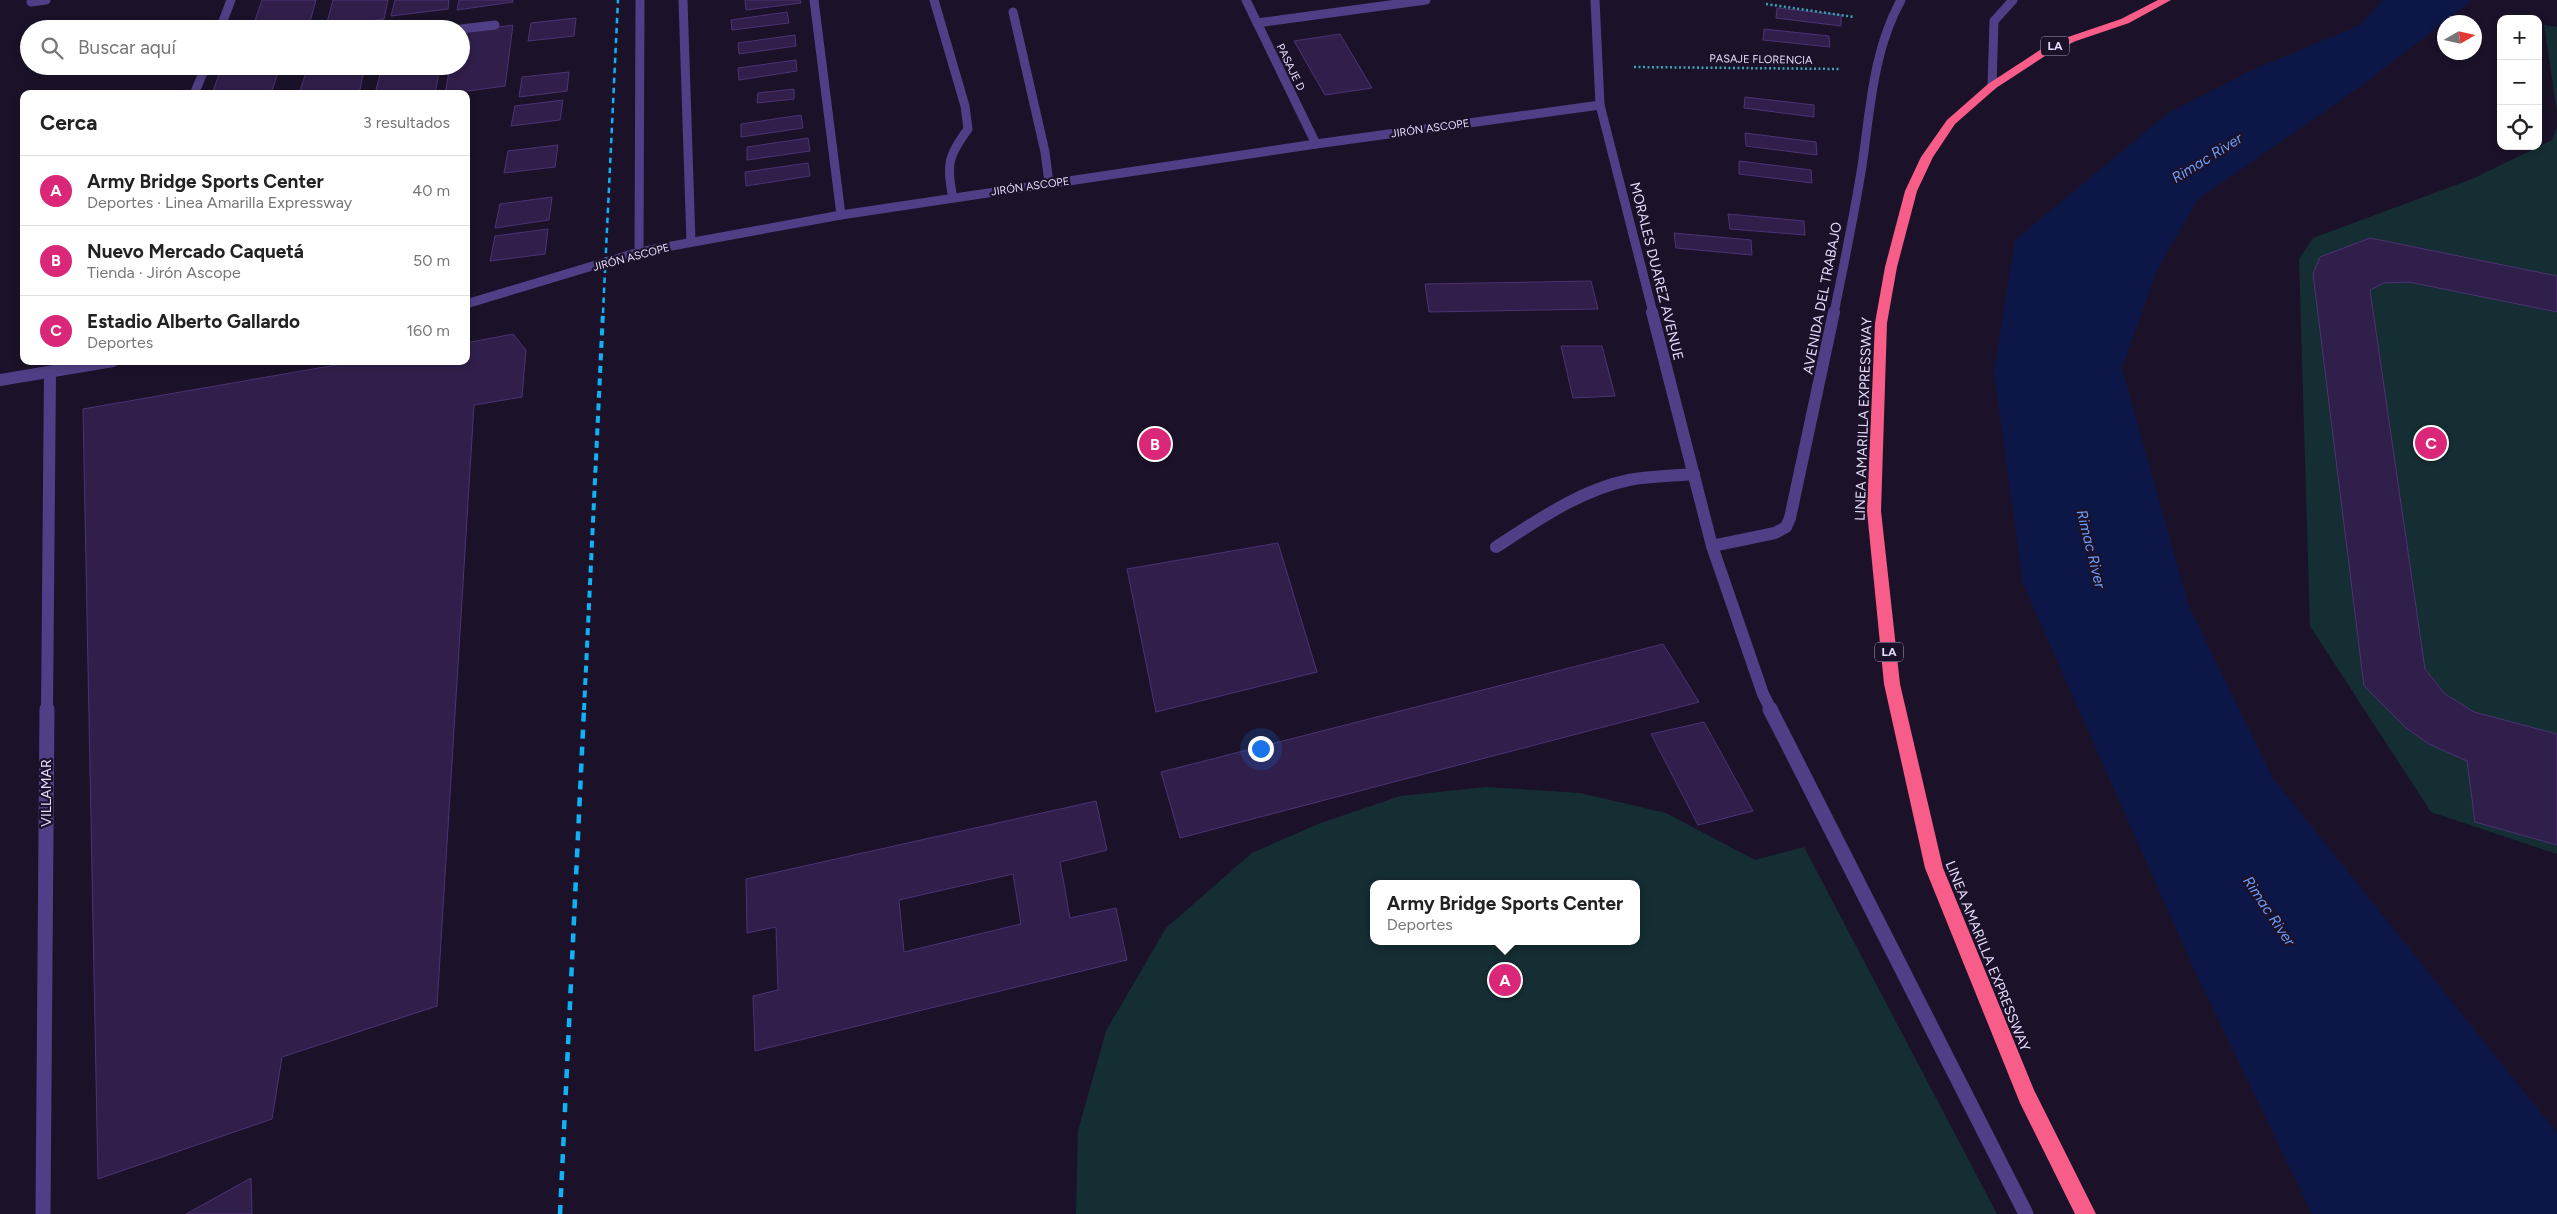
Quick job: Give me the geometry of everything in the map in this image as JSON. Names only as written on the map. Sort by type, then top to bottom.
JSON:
[{"type":"highway","name":"LINEA AMARILLA EXPRESSWAY","points":[[2086,1214],[2026,1096],[1934,868],[1892,684],[1874,510],[1881,322],[1891,267],[1911,191],[1927,157],[1951,122],[1992,86],[2044,52],[2072,39],[2124,21],[2166,0]]},
{"type":"street","points":[[31,2],[46,0]]},
{"type":"street","points":[[224,20],[232,0]]},
{"type":"street","points":[[639,252],[640,0]]},
{"type":"street","points":[[683,0],[691,242]]},
{"type":"street","points":[[814,0],[842,215]]},
{"type":"street","points":[[934,0],[965,106],[968,129],[954,148],[946,168],[953,198]]},
{"type":"street","name":"PASAJE D","points":[[1246,0],[1316,144]]},
{"type":"street","points":[[1257,23],[1426,0]]},
{"type":"street","name":"MORALES DUAREZ AVENUE","points":[[1595,0],[1600,105],[1712,546],[1763,694],[2026,1214]]},
{"type":"street","name":"AVENIDA DEL TRABAJO","points":[[1712,546],[1775,533],[1786,527],[1790,518],[1857,195],[1878,70],[1889,22],[1901,0]]},
{"type":"street","points":[[1992,86],[1994,21],[2013,0]]},
{"type":"street","points":[[1013,12],[1045,152],[1049,184]]},
{"type":"street","points":[[470,28],[495,25]]},
{"type":"street","points":[[196,90],[202,75]]},
{"type":"street","name":"JIRÓN ASCOPE","points":[[470,303],[639,252],[842,215],[1316,144],[1600,105]]},
{"type":"street","points":[[0,380],[90,365]]},
{"type":"street","name":"VILLAMAR","points":[[43,1214],[50,372]]},
{"type":"street","points":[[1496,547],[1557,509],[1591,491],[1623,481],[1694,474]]},
{"type":"path","points":[[1766,4],[1889,22]]},
{"type":"path","name":"PASAJE FLORENCIA","points":[[1643,67],[1878,70]]},
{"type":"green space","points":[[2544,25],[2557,27],[2557,112]]},
{"type":"green space","points":[[2557,127],[2557,854],[2431,812],[2310,626],[2299,259],[2313,238],[2472,179],[2531,150],[2542,150],[2542,145],[2552,140]]},
{"type":"green space","points":[[1486,787],[1580,793],[1666,813],[1755,860],[1804,847],[1997,1214],[1076,1214],[1078,1131],[1106,1031],[1166,928],[1252,853],[1318,824],[1400,796]]},
{"type":"water","name":"Rimac River","points":[[2383,0],[2472,0],[2453,15],[2437,15],[2437,27],[2364,84],[2197,200],[2157,270],[2122,368],[2188,604],[2272,777],[2557,1133],[2557,1214],[2312,1214],[2193,967],[2023,584],[1994,372],[2015,240],[2167,114],[2250,71],[2360,25]]},
{"type":"building","points":[[262,0],[316,0],[310,20],[255,20]]},
{"type":"building","points":[[333,0],[388,0],[384,19],[328,20]]},
{"type":"building","points":[[395,0],[449,0],[448,9],[391,16]]},
{"type":"building","points":[[459,0],[513,0],[513,2],[457,10]]},
{"type":"building","points":[[745,0],[800,0],[801,3],[746,10]]},
{"type":"building","points":[[1777,8],[1841,15],[1841,26],[1776,18]]},
{"type":"building","points":[[787,12],[789,23],[732,30],[731,20]]},
{"type":"building","points":[[576,18],[574,36],[528,41],[531,23]]},
{"type":"building","points":[[513,25],[505,86],[470,91],[446,90],[448,75],[470,75],[470,31]]},
{"type":"building","points":[[1764,29],[1829,36],[1830,47],[1763,40]]},
{"type":"building","points":[[1340,34],[1372,88],[1325,95],[1294,41]]},
{"type":"building","points":[[795,35],[796,46],[739,54],[738,43]]},
{"type":"building","points":[[796,60],[797,71],[739,80],[738,68]]},
{"type":"building","points":[[569,72],[567,91],[519,97],[522,77]]},
{"type":"building","points":[[219,75],[277,75],[272,90],[213,90]]},
{"type":"building","points":[[305,75],[363,75],[360,90],[300,90]]},
{"type":"building","points":[[380,75],[438,75],[436,90],[376,90]]},
{"type":"building","points":[[794,89],[794,99],[757,103],[758,93]]},
{"type":"building","points":[[1745,97],[1814,105],[1814,117],[1744,108]]},
{"type":"building","points":[[563,100],[560,120],[511,126],[515,106]]},
{"type":"building","points":[[801,115],[803,128],[741,137],[741,124]]},
{"type":"building","points":[[1745,133],[1816,142],[1817,155],[1746,146]]},
{"type":"building","points":[[808,138],[810,151],[747,160],[747,147]]},
{"type":"building","points":[[558,145],[555,167],[504,173],[508,151]]},
{"type":"building","points":[[1739,161],[1811,170],[1812,183],[1739,174]]},
{"type":"building","points":[[808,163],[810,176],[746,186],[745,172]]},
{"type":"building","points":[[552,197],[549,220],[495,228],[500,204]]},
{"type":"building","points":[[1728,214],[1804,221],[1805,235],[1730,229]]},
{"type":"building","points":[[548,229],[545,254],[490,261],[495,236]]},
{"type":"building","points":[[1674,233],[1751,240],[1752,255],[1676,248]]},
{"type":"building","points":[[2370,238],[2557,276],[2557,312],[2409,282],[2384,283],[2370,290],[2425,669],[2445,694],[2474,712],[2557,734],[2557,845],[2475,822],[2467,761],[2429,744],[2406,728],[2364,686],[2313,274],[2320,257]]},
{"type":"building","points":[[1591,281],[1598,309],[1429,312],[1425,284]]},
{"type":"building","points":[[513,334],[526,350],[522,397],[474,405],[437,1006],[282,1057],[272,1119],[98,1179],[83,409],[336,365],[470,365],[470,342]]},
{"type":"building","points":[[1561,346],[1602,346],[1615,396],[1573,398]]},
{"type":"building","points":[[1278,543],[1317,672],[1156,712],[1127,569]]},
{"type":"building","points":[[1663,644],[1699,702],[1180,838],[1161,772]]},
{"type":"building","points":[[1704,722],[1753,811],[1698,825],[1651,734]]},
{"type":"building","points":[[1096,801],[1107,850],[1060,862],[1070,918],[1116,908],[1127,960],[755,1051],[753,996],[778,990],[776,927],[747,933],[746,879]],"holes":[[[1013,874],[1021,924],[904,952],[899,900]]]},
{"type":"building","points":[[251,1178],[252,1214],[186,1214]]},
{"type":"railway","points":[[603,313],[618,0]]},
{"type":"railway","points":[[584,710],[603,312]]},
{"type":"railway","points":[[560,1214],[584,709]]},
{"type":"place","name":"Estadio Alberto Gallardo","points":[[2431,443]]},
{"type":"place","name":"Nuevo Mercado Caquetá","points":[[1155,444]]},
{"type":"place","name":"Army Bridge Sports Center","points":[[1505,980]]}]
